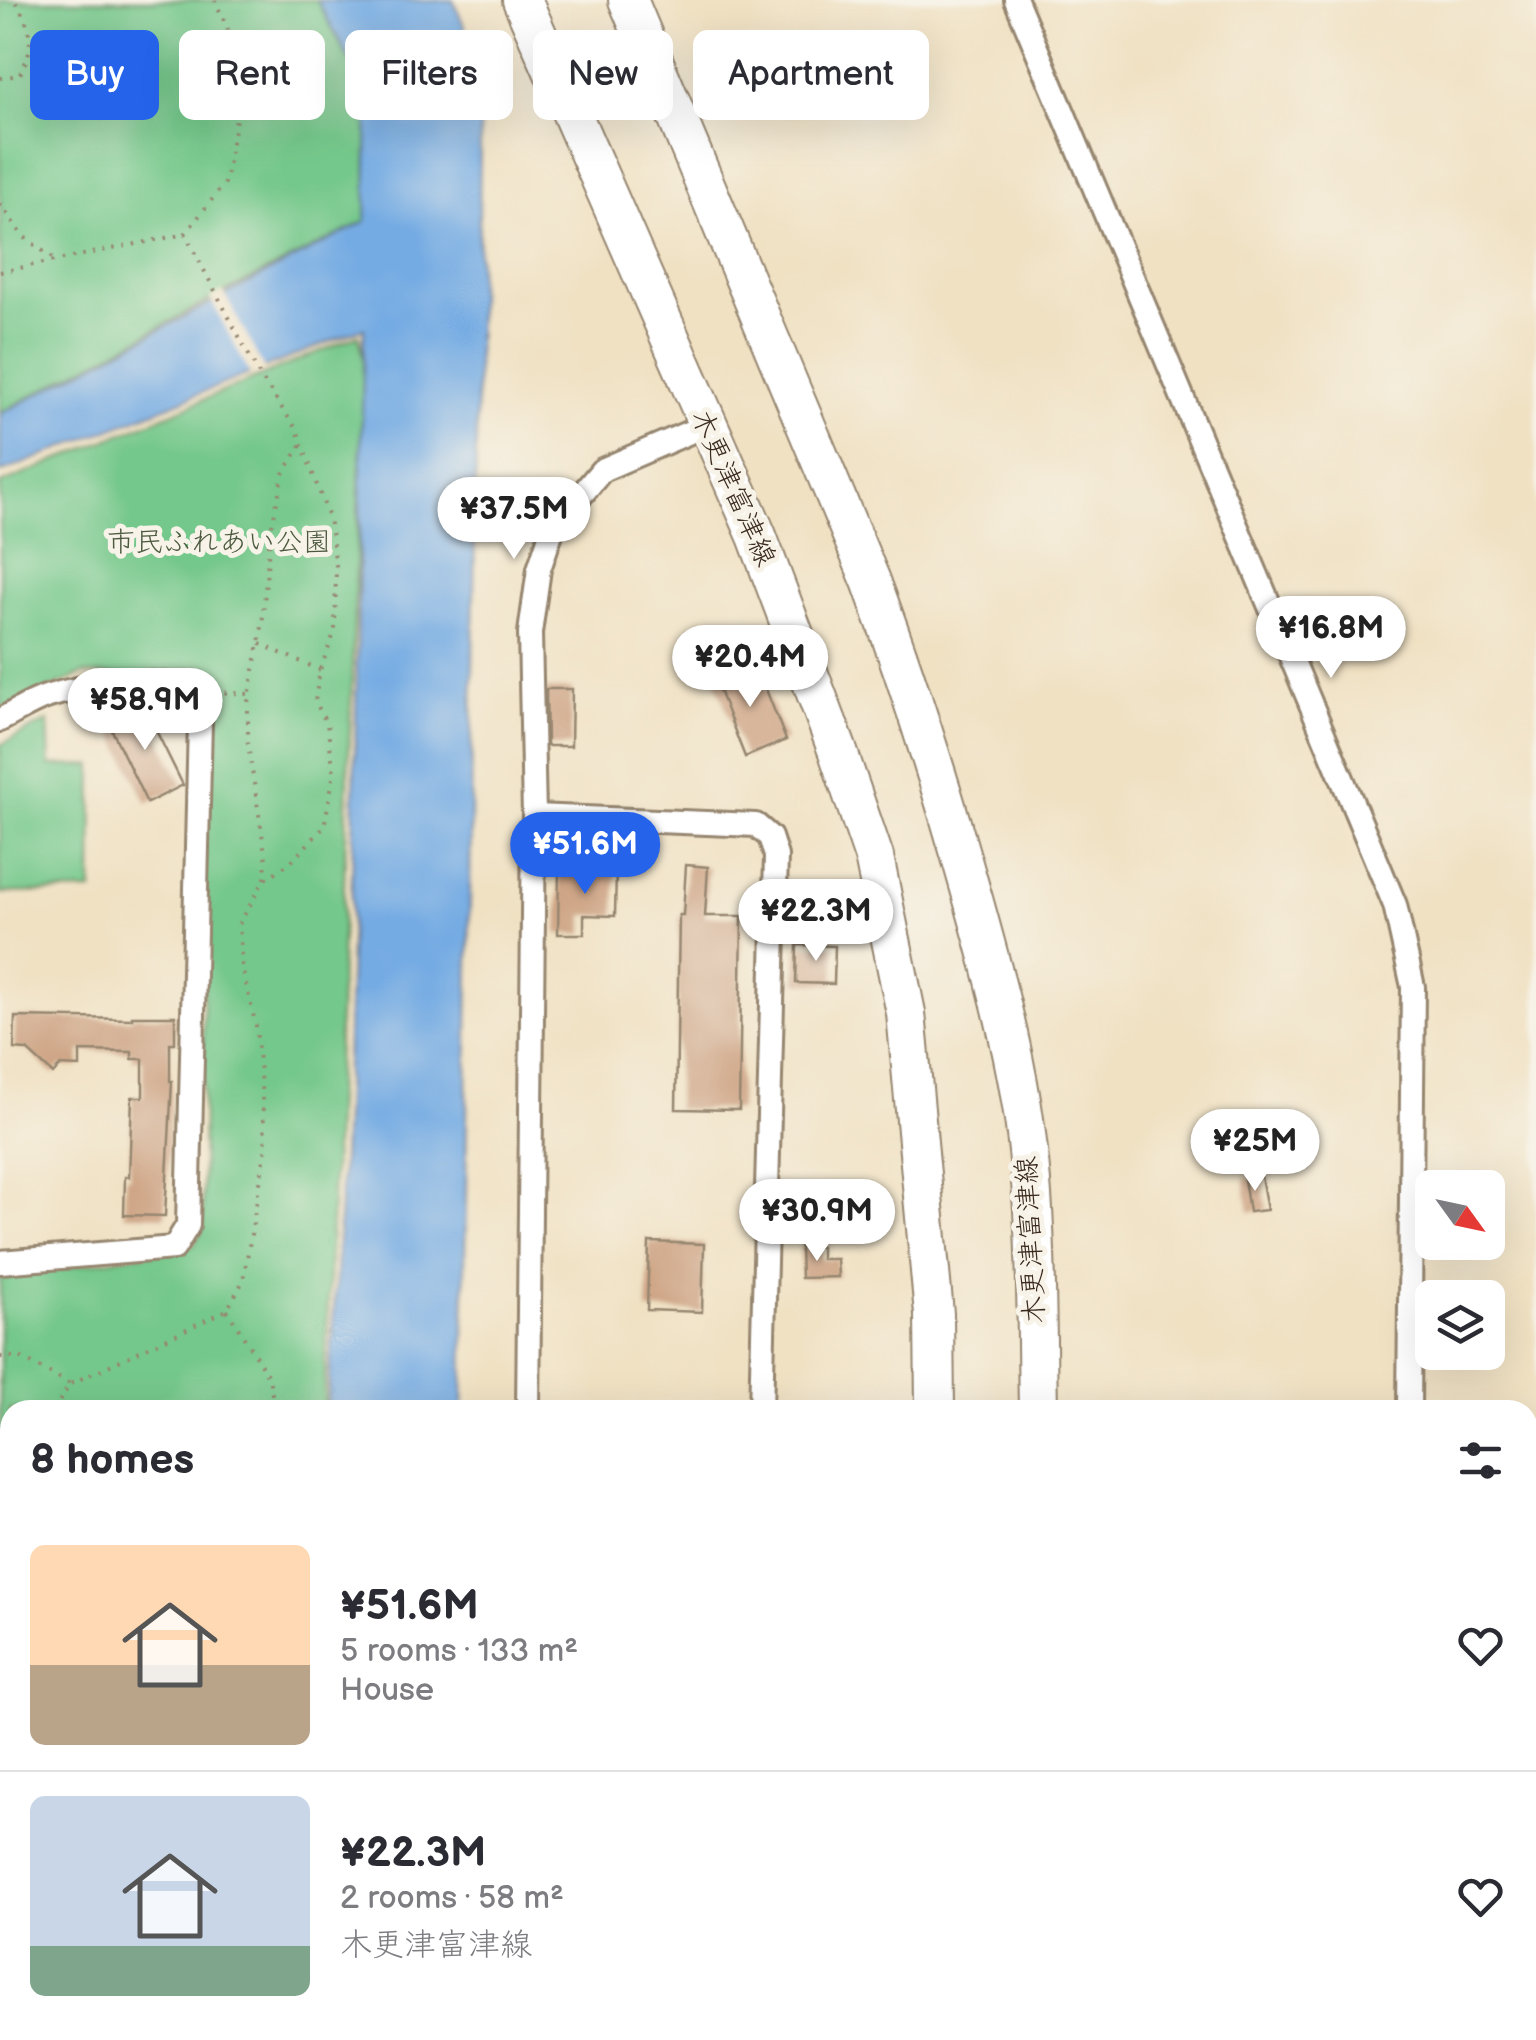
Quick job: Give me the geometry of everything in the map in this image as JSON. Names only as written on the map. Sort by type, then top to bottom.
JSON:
[{"type":"main road","name":"木更津富津線","points":[[522,0],[756,536],[874,857],[906,1013],[934,1314],[935,1400]]},
{"type":"main road","name":"木更津富津線","points":[[628,0],[871,581],[904,668],[956,837],[992,969],[1022,1107],[1034,1230],[1038,1400]]},
{"type":"street","points":[[1016,0],[1395,905],[1414,987],[1409,1400]]},
{"type":"street","points":[[528,1400],[534,816],[530,633],[539,569],[552,530],[602,470],[706,424]]},
{"type":"street","points":[[0,720],[48,696],[88,688],[165,683],[188,688],[200,722],[188,1225],[174,1248],[0,1262]]},
{"type":"street","points":[[534,816],[756,825],[770,837],[776,856],[761,1400]]},
{"type":"path","points":[[0,78],[19,75],[29,58],[31,36],[14,0]]},
{"type":"path","points":[[0,272],[185,234],[225,183],[238,101],[238,53],[215,0]]},
{"type":"path","points":[[0,204],[23,236],[58,262]]},
{"type":"path","points":[[185,234],[260,376],[297,430],[328,518],[336,566],[335,631],[320,670],[316,701],[327,724],[334,773],[324,827],[290,863],[265,879]]},
{"type":"path","points":[[60,1400],[70,1384],[227,1310],[243,1281],[266,1148],[256,1026],[242,968],[239,924],[265,879],[266,859],[248,745],[249,694],[270,534],[283,474],[302,444]]},
{"type":"path","points":[[258,643],[320,670]]},
{"type":"path","points":[[188,688],[249,694]]},
{"type":"path","points":[[227,1310],[269,1378],[274,1400]]},
{"type":"path","points":[[0,1357],[20,1357],[70,1384]]},
{"type":"green space","points":[[0,0],[317,0],[345,52],[345,120],[368,120],[366,221],[0,413]]},
{"type":"green space","name":"市民ふれあい公園","points":[[359,335],[364,366],[324,1400],[0,1400],[0,1279],[194,1245],[202,1229],[205,679],[83,674],[0,710],[0,484]]},
{"type":"green space","points":[[48,721],[50,766],[93,765],[92,891],[0,893],[0,745]]},
{"type":"water","points":[[317,0],[453,0],[466,30],[345,30],[345,52]]},
{"type":"water","points":[[368,120],[480,120],[463,1400],[328,1400],[348,1004],[364,328],[0,473],[0,414],[366,221]]},
{"type":"pier","points":[[223,291],[265,371],[251,376],[210,298]]},
{"type":"building","points":[[756,664],[786,740],[745,757],[715,680]]},
{"type":"building","points":[[546,689],[572,689],[571,746],[547,746]]},
{"type":"building","points":[[142,702],[183,785],[147,803],[107,720]]},
{"type":"building","points":[[686,865],[708,867],[705,916],[742,916],[739,1110],[676,1109],[679,915],[683,915]]},
{"type":"building","points":[[559,868],[616,869],[615,916],[584,915],[584,934],[558,934]]},
{"type":"building","points":[[797,945],[835,946],[834,984],[796,983]]},
{"type":"building","points":[[175,1016],[175,1043],[170,1043],[172,1081],[165,1216],[124,1215],[132,1097],[143,1097],[143,1059],[132,1059],[132,1052],[80,1051],[80,1067],[60,1066],[53,1074],[27,1050],[14,1049],[15,1017]]},
{"type":"building","points":[[1261,1176],[1267,1210],[1249,1212],[1244,1179]]},
{"type":"building","points":[[649,1242],[704,1244],[702,1312],[647,1310]]},
{"type":"building","points":[[800,1247],[821,1247],[821,1259],[837,1259],[838,1277],[801,1278]]}]
